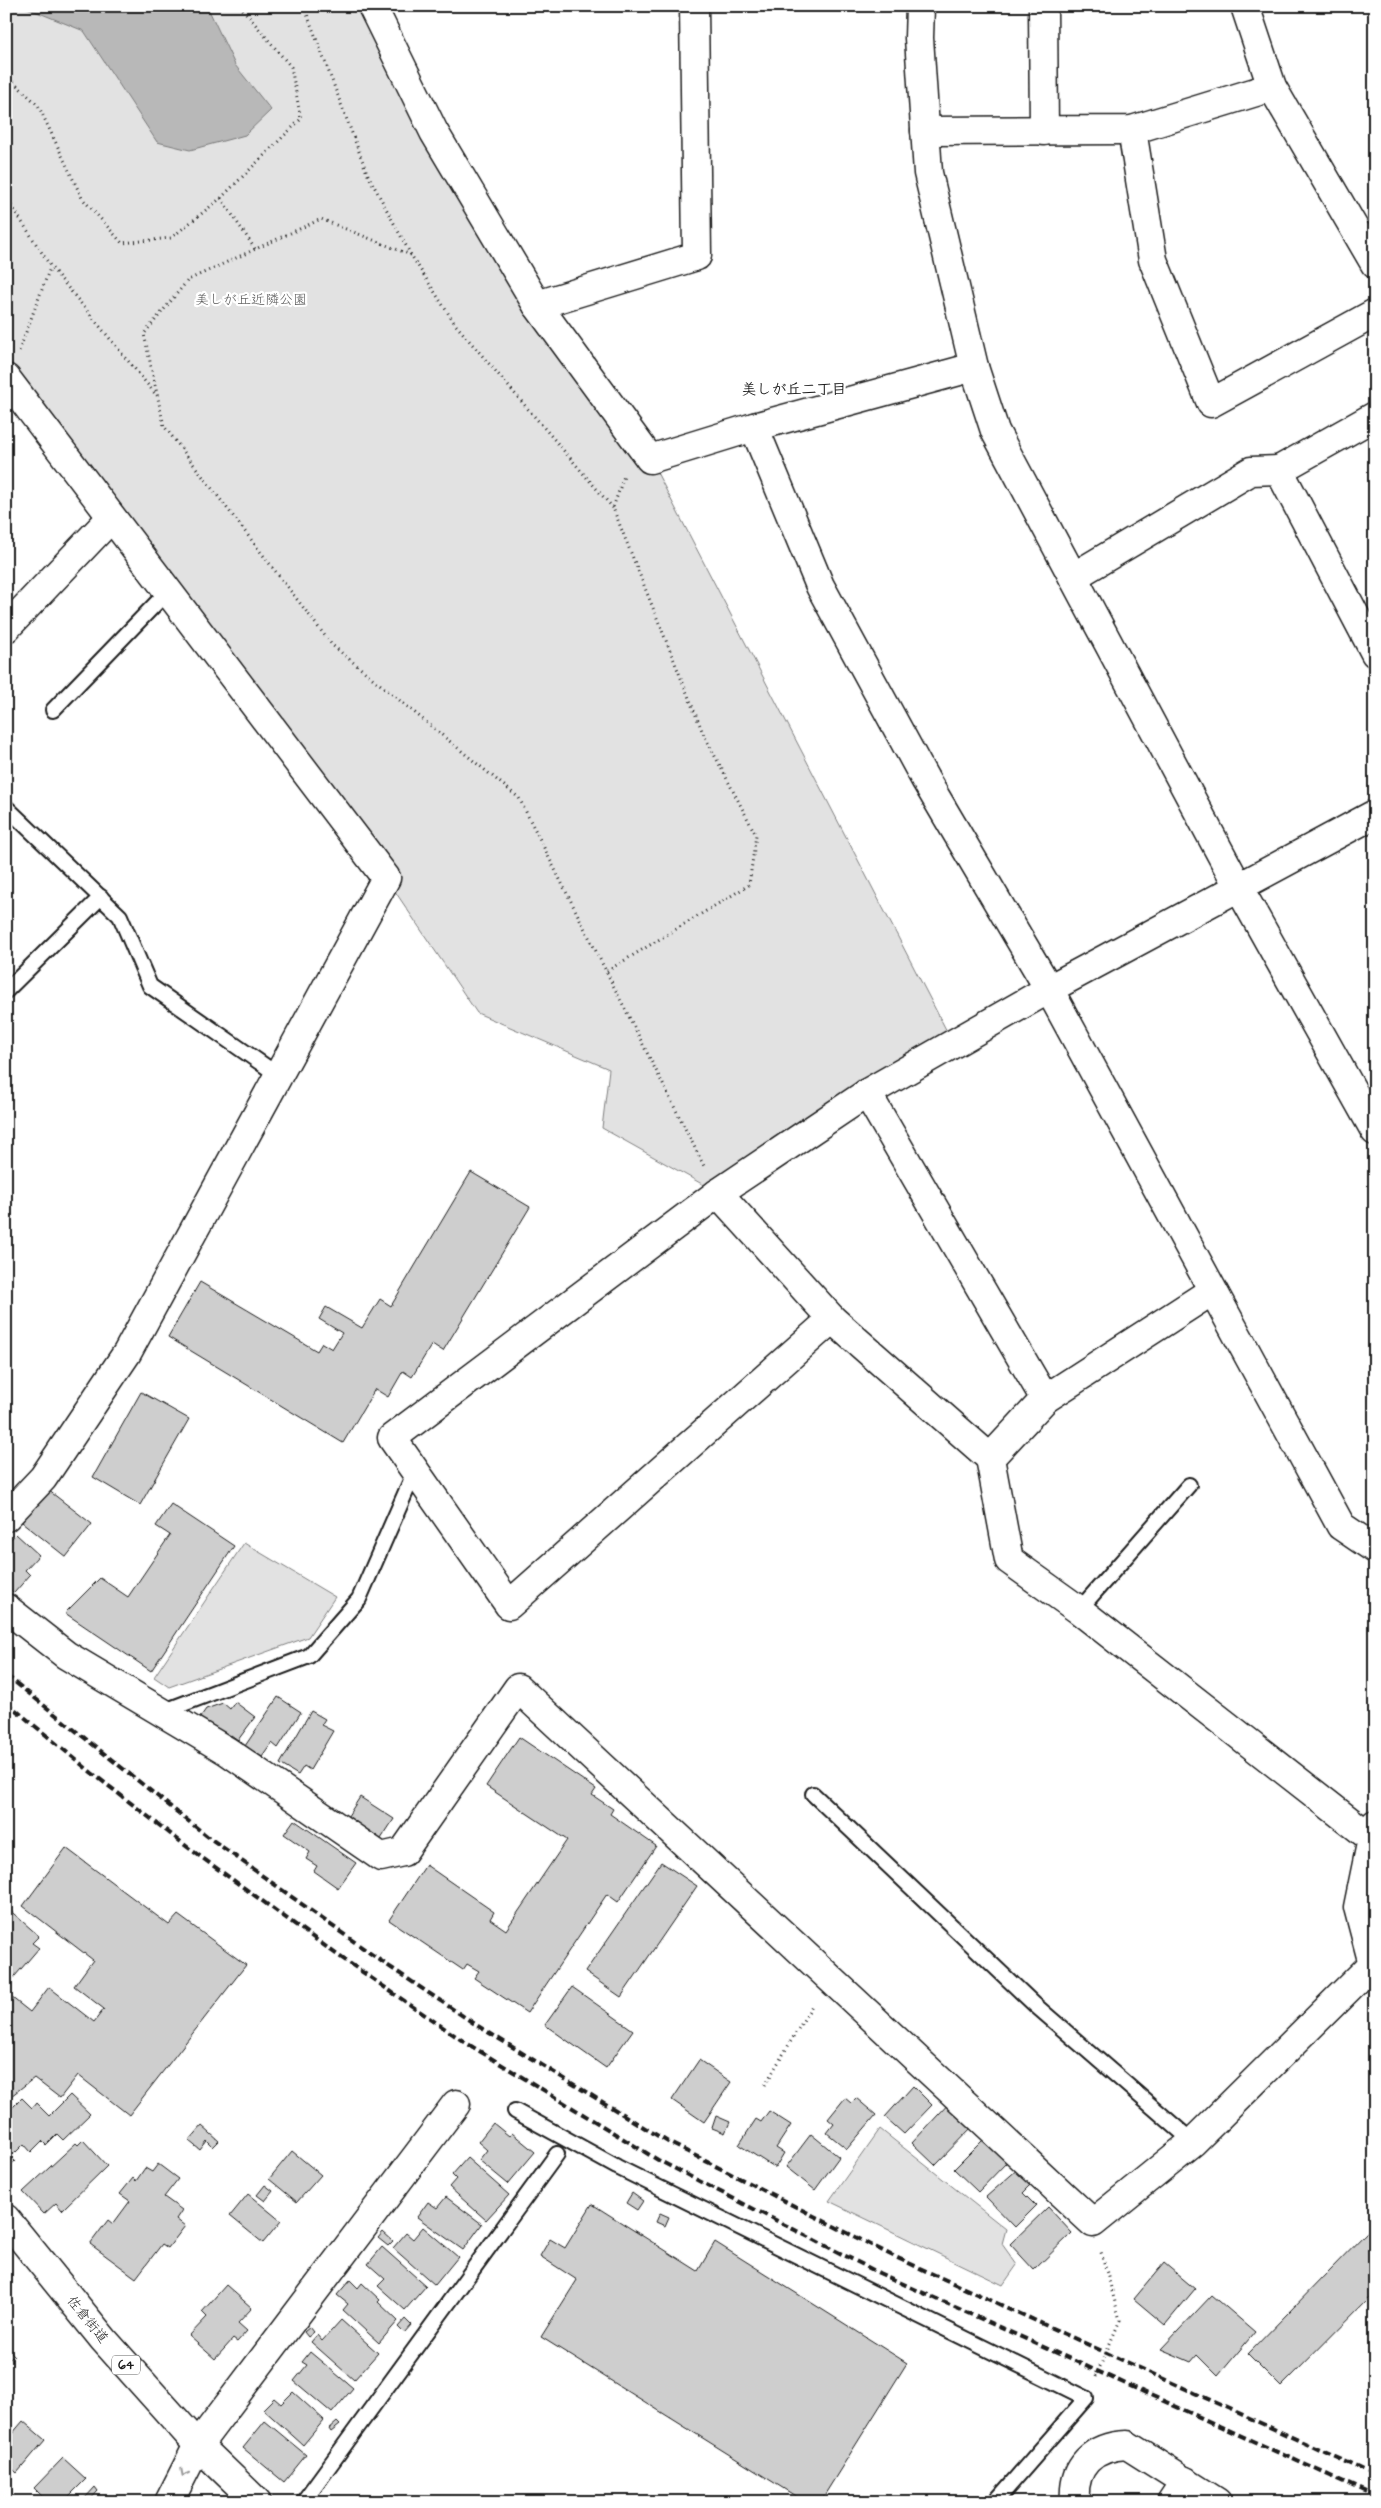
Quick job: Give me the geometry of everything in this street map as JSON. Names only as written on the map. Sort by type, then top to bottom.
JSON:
[{"type":"street","points":[[372,6],[434,132],[536,305],[650,459],[754,427],[974,367]]},
{"type":"street","points":[[536,305],[698,256],[694,6]]},
{"type":"street","points":[[920,6],[928,173],[974,367],[995,431],[1239,888],[1375,1131]]},
{"type":"street","points":[[1043,6],[1044,131]]},
{"type":"street","points":[[1245,6],[1272,87],[1375,264]]},
{"type":"street","points":[[925,131],[1132,130],[1272,87]]},
{"type":"street","points":[[1132,130],[1153,260],[1211,403],[1375,313]]},
{"type":"street","points":[[6,1517],[43,1478],[127,1353],[386,878],[10,389]]},
{"type":"street","points":[[1073,577],[1251,471],[1279,470],[1375,416]]},
{"type":"street","points":[[754,427],[820,586],[925,779],[1049,989],[1341,1526],[1375,1549]]},
{"type":"street","points":[[1279,470],[1367,618],[1375,653]]},
{"type":"street","points":[[6,628],[111,518]]},
{"type":"street","points":[[832,1318],[509,1605],[392,1438],[718,1193],[867,1092],[1049,989],[1375,814]]},
{"type":"street","points":[[867,1092],[1046,1400]]},
{"type":"street","points":[[6,1608],[66,1655],[226,1751],[381,1857],[404,1852],[518,1688],[1093,2223],[1193,2142],[1374,1963],[1358,1907],[1373,1831],[1079,1610],[1009,1560],[990,1458],[832,1318],[718,1193]]},
{"type":"street","points":[[990,1458],[1046,1400],[1212,1291]]},
{"type":"street","points":[[170,2502],[198,2445],[456,2104]]},
{"type":"street","name":"佐倉街道","points":[[6,2218],[104,2340],[198,2445],[257,2502]]},
{"type":"street","points":[[1075,2502],[1079,2470],[1096,2452],[1112,2446],[1127,2445],[1178,2492],[1217,2502]]},
{"type":"lane","points":[[53,710],[167,592]]},
{"type":"lane","points":[[6,807],[120,916],[150,986],[278,1075]]},
{"type":"lane","points":[[6,991],[101,898]]},
{"type":"lane","points":[[162,1712],[309,1656],[359,1599],[416,1471]]},
{"type":"lane","points":[[1079,1610],[1188,1485]]},
{"type":"lane","points":[[813,1794],[1035,2005],[1193,2142]]},
{"type":"lane","points":[[515,2111],[617,2167],[1086,2398],[995,2502]]},
{"type":"lane","points":[[303,2502],[557,2154]]},
{"type":"path","points":[[6,75],[38,106],[82,198],[122,243],[171,238],[221,198],[301,119],[291,67],[240,6]]},
{"type":"path","points":[[304,6],[367,173],[411,255],[455,324],[613,508],[703,733],[756,835],[749,885],[607,971]]},
{"type":"path","points":[[6,197],[51,267],[157,396]]},
{"type":"path","points":[[221,198],[255,249]]},
{"type":"path","points":[[411,255],[321,219],[188,280],[144,334],[164,426],[332,645],[520,798],[718,1193]]},
{"type":"path","points":[[10,389],[51,267]]},
{"type":"path","points":[[613,508],[637,440]]},
{"type":"path","points":[[765,2084],[829,1977]]},
{"type":"path","points":[[1086,2398],[1120,2320],[1093,2223]]},
{"type":"green space","name":"美しが丘近隣公園","points":[[6,6],[372,6],[434,132],[650,459],[953,1043],[718,1193],[602,1128],[609,1069],[477,1013],[386,878],[6,378]]},
{"type":"green space","points":[[244,1543],[335,1597],[308,1637],[169,1687],[154,1677]]},
{"type":"green space","points":[[880,2129],[1006,2229],[1002,2244],[1017,2265],[1003,2285],[829,2201]]},
{"type":"shaded area","points":[[22,6],[207,6],[235,65],[271,110],[245,135],[190,150],[157,142],[84,31]]},
{"type":"building","points":[[471,1172],[530,1207],[443,1351],[432,1344],[412,1377],[403,1371],[388,1397],[375,1389],[343,1443],[168,1337],[200,1282],[317,1351],[322,1343],[332,1349],[342,1333],[319,1319],[326,1307],[362,1328],[380,1299],[391,1306]]},
{"type":"building","points":[[141,1392],[189,1419],[140,1505],[93,1477]]},
{"type":"building","points":[[48,1490],[92,1524],[66,1557],[22,1522]]},
{"type":"building","points":[[171,1504],[234,1546],[151,1671],[65,1613],[100,1578],[128,1597],[170,1535],[156,1526]]},
{"type":"building","points":[[16,1534],[39,1555],[25,1570],[30,1575],[14,1593],[6,1585],[6,1544]]},
{"type":"building","points":[[278,1697],[301,1712],[278,1748],[272,1743],[262,1757],[245,1746]]},
{"type":"building","points":[[235,1702],[255,1717],[238,1740],[231,1735],[226,1743],[199,1719],[206,1709],[223,1703],[230,1709]]},
{"type":"building","points":[[311,1711],[325,1719],[321,1725],[333,1731],[310,1770],[304,1766],[298,1775],[280,1764]]},
{"type":"building","points":[[519,1737],[596,1789],[592,1795],[613,1809],[610,1814],[656,1846],[618,1902],[607,1894],[527,2013],[474,1978],[479,1971],[467,1964],[463,1970],[389,1920],[426,1865],[494,1912],[490,1919],[506,1930],[567,1840],[486,1786]]},
{"type":"building","points":[[360,1797],[394,1819],[379,1842],[346,1819]]},
{"type":"building","points":[[294,1820],[356,1863],[338,1888],[314,1871],[317,1866],[306,1859],[310,1852],[284,1834]]},
{"type":"building","points":[[66,1848],[169,1925],[178,1915],[246,1965],[129,2115],[78,2075],[60,2098],[34,2078],[6,2100],[6,1993],[30,2012],[49,1987],[94,2022],[104,2009],[74,1986],[93,1960],[23,1906]]},
{"type":"building","points":[[661,1862],[697,1886],[621,1997],[585,1972]]},
{"type":"building","points":[[6,1907],[39,1936],[32,1943],[39,1948],[9,1983],[6,1981]]},
{"type":"building","points":[[572,1987],[633,2030],[606,2068],[545,2025]]},
{"type":"building","points":[[699,2060],[731,2082],[704,2122],[672,2100]]},
{"type":"building","points":[[913,2086],[932,2105],[904,2134],[885,2117]]},
{"type":"building","points":[[70,2095],[90,2114],[63,2140],[57,2134],[46,2145],[42,2141],[31,2152],[24,2144],[10,2158],[15,2161],[10,2166],[6,2162],[6,2114],[22,2098],[32,2108],[36,2103],[49,2116]]},
{"type":"building","points":[[845,2098],[851,2103],[856,2098],[876,2115],[847,2149],[827,2133],[834,2124],[828,2119]]},
{"type":"building","points":[[952,2100],[976,2123],[935,2165],[912,2143]]},
{"type":"building","points":[[769,2111],[791,2125],[776,2148],[784,2153],[775,2168],[739,2145],[756,2119],[761,2122]]},
{"type":"building","points":[[716,2116],[730,2122],[725,2133],[712,2128]]},
{"type":"building","points":[[493,2123],[509,2136],[512,2133],[535,2152],[508,2184],[479,2160],[487,2150],[478,2142]]},
{"type":"building","points":[[202,2126],[219,2141],[213,2147],[207,2141],[200,2150],[189,2141]]},
{"type":"building","points":[[811,2134],[839,2157],[815,2190],[786,2167]]},
{"type":"building","points":[[984,2139],[1007,2162],[978,2192],[954,2169]]},
{"type":"building","points":[[83,2140],[107,2166],[62,2210],[56,2203],[44,2214],[23,2192],[76,2143],[78,2145]]},
{"type":"building","points":[[292,2151],[321,2175],[297,2202],[269,2179]]},
{"type":"building","points":[[467,2158],[509,2195],[486,2220],[449,2187],[456,2179],[452,2175]]},
{"type":"building","points":[[158,2164],[178,2179],[164,2197],[182,2210],[176,2219],[185,2226],[168,2248],[162,2244],[136,2278],[90,2244],[108,2220],[113,2224],[130,2201],[120,2194],[133,2178],[136,2181],[145,2168],[152,2172]]},
{"type":"building","points":[[1019,2168],[1033,2183],[1023,2193],[1036,2206],[1015,2227],[986,2197]]},
{"type":"building","points":[[265,2185],[273,2191],[265,2201],[257,2195]]},
{"type":"building","points":[[632,2193],[643,2201],[637,2210],[626,2203]]},
{"type":"building","points":[[248,2194],[281,2221],[263,2243],[230,2216]]},
{"type":"building","points":[[446,2197],[482,2224],[463,2250],[417,2217],[428,2202],[437,2208]]},
{"type":"building","points":[[592,2204],[698,2271],[715,2242],[907,2363],[820,2502],[805,2502],[541,2337],[577,2280],[540,2256],[550,2239],[565,2248]]},
{"type":"building","points":[[1048,2207],[1072,2233],[1034,2270],[1010,2244]]},
{"type":"building","points":[[660,2213],[669,2217],[665,2226],[656,2222]]},
{"type":"building","points":[[423,2227],[458,2257],[435,2285],[393,2248],[406,2233],[413,2239]]},
{"type":"building","points":[[1369,2230],[1375,2236],[1375,2292],[1281,2387],[1248,2354]]},
{"type":"building","points":[[383,2232],[393,2241],[388,2246],[378,2238]]},
{"type":"building","points":[[382,2247],[426,2286],[405,2310],[378,2286],[385,2279],[368,2264]]},
{"type":"building","points":[[1164,2263],[1195,2289],[1165,2325],[1134,2299]]},
{"type":"building","points":[[350,2280],[358,2288],[362,2283],[398,2321],[379,2343],[343,2310],[348,2304],[337,2295]]},
{"type":"building","points":[[226,2285],[252,2308],[238,2323],[247,2331],[237,2342],[233,2339],[215,2359],[189,2336],[207,2317],[202,2312]]},
{"type":"building","points":[[1212,2295],[1255,2332],[1218,2376],[1197,2355],[1191,2362],[1161,2349]]},
{"type":"building","points":[[405,2319],[411,2325],[404,2333],[398,2327]]},
{"type":"building","points":[[341,2320],[378,2353],[354,2380],[311,2342],[317,2335],[322,2341]]},
{"type":"building","points":[[310,2327],[314,2332],[308,2337],[304,2332]]},
{"type":"building","points":[[6,2347],[14,2355],[6,2363]]},
{"type":"building","points":[[310,2352],[353,2388],[332,2413],[294,2381],[307,2365],[302,2362]]},
{"type":"building","points":[[293,2392],[324,2420],[303,2445],[263,2409],[274,2398],[281,2404]]},
{"type":"building","points":[[23,2421],[45,2440],[17,2473],[6,2463],[6,2441]]},
{"type":"building","points":[[265,2421],[306,2455],[284,2482],[243,2448]]},
{"type":"building","points":[[337,2422],[340,2425],[331,2432],[329,2429]]},
{"type":"building","points":[[63,2458],[86,2479],[63,2502],[48,2502],[34,2488]]},
{"type":"building","points":[[95,2487],[98,2491],[89,2501],[85,2498]]},
{"type":"railway","points":[[6,1675],[207,1836],[381,1961],[478,2026],[668,2142],[891,2255],[1375,2475]]},
{"type":"railway","points":[[6,1702],[92,1773],[190,1849],[339,1956],[463,2041],[658,2160],[879,2273],[1375,2496]]},
{"type":"district","name":"美しが丘二丁目","points":[[794,389]]}]
